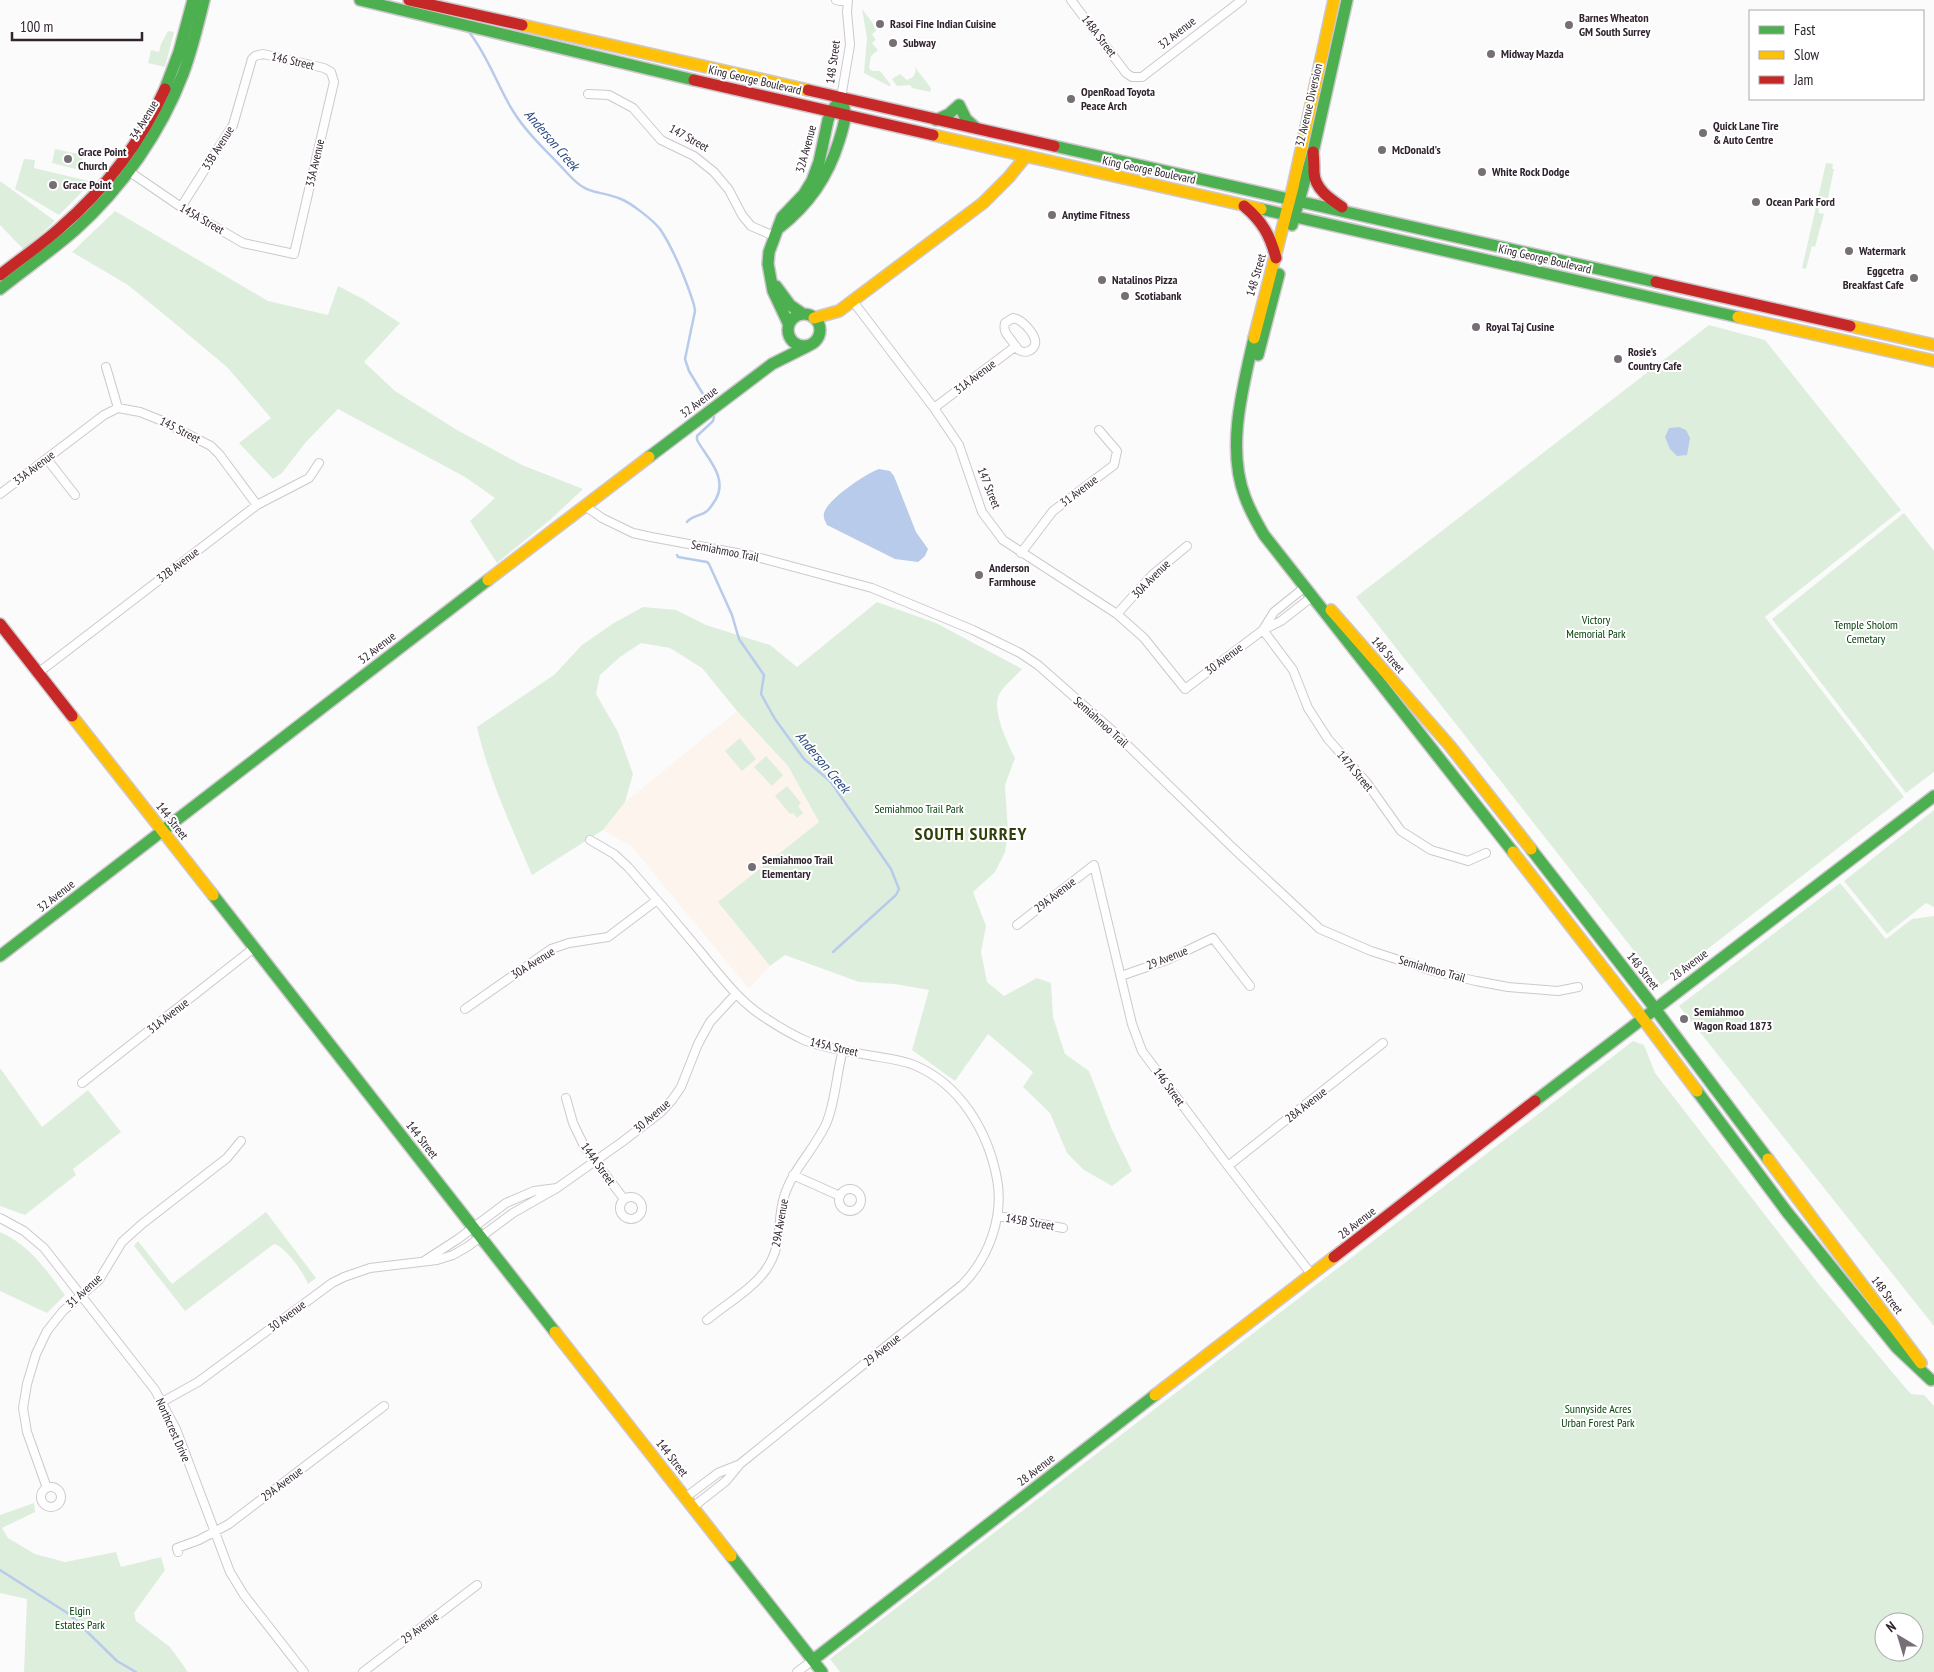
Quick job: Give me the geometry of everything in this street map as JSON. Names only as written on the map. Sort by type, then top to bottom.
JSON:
[{"type":"main road","name":"34 Avenue","points":[[0,289],[58,245],[107,196],[159,102],[174,68],[193,0]]},
{"type":"main road","name":"34 Avenue","points":[[0,275],[70,219],[151,138],[168,108],[183,75],[195,38],[204,0]]},
{"type":"main road","name":"King George Boulevard","points":[[360,0],[831,112],[1934,361]]},
{"type":"main road","name":"King George Boulevard","points":[[409,0],[1934,345]]},
{"type":"main road","name":"32 Avenue Diversion","points":[[1290,215],[1334,0]]},
{"type":"main road","name":"32 Avenue Diversion","points":[[1294,200],[1313,152],[1347,0]]},
{"type":"main road","name":"32A Avenue","points":[[776,233],[782,217],[804,194],[812,181],[818,167],[831,112],[841,98]]},
{"type":"main road","name":"148 Street","points":[[841,98],[846,115]]},
{"type":"main road","points":[[936,120],[949,114],[959,105],[966,119],[978,129]]},
{"type":"main road","name":"32A Avenue","points":[[776,233],[807,204],[821,184],[835,157],[846,115]]},
{"type":"main road","points":[[776,233],[769,258],[773,291],[795,344],[808,346],[816,342],[820,333],[839,311],[852,300],[983,203],[1009,177],[1030,151],[1069,158],[1102,157]]},
{"type":"main road","points":[[1313,152],[1315,160],[1314,175],[1319,187],[1328,198],[1348,212]]},
{"type":"main road","points":[[1242,204],[1259,218],[1268,231],[1276,258]]},
{"type":"main road","name":"148 Street","points":[[1290,215],[1259,316],[1241,398],[1237,432],[1238,469],[1244,496],[1264,535],[1643,1019],[1787,1212],[1897,1348],[1933,1381]]},
{"type":"main road","name":"148 Street","points":[[1237,432],[1290,215]]},
{"type":"main road","points":[[1532,271],[1557,268],[1622,283],[1629,281],[1632,277]]},
{"type":"main road","points":[[771,279],[790,305],[818,324],[820,333]]},
{"type":"main road","points":[[1629,293],[1633,288],[1641,287],[1707,302],[1740,302]]},
{"type":"main road","points":[[788,329],[794,318],[839,311]]},
{"type":"main road","points":[[1776,326],[1813,327],[1874,341],[1878,340],[1883,334]]},
{"type":"main road","name":"32 Avenue","points":[[772,364],[788,342],[788,329]]},
{"type":"main road","name":"32 Avenue","points":[[0,956],[772,364],[808,346]]},
{"type":"main road","name":"148 Street","points":[[1309,591],[1326,605],[1450,746],[1655,1009],[1923,1365],[1933,1381]]},
{"type":"main road","name":"144 Street","points":[[0,624],[822,1672]]},
{"type":"main road","name":"28 Avenue","points":[[813,1660],[1655,1009],[1934,796]]},
{"type":"street","name":"148 Street","points":[[841,98],[850,51],[850,31],[843,0]]},
{"type":"street","name":"148A Street","points":[[1071,0],[1126,73]]},
{"type":"street","name":"32 Avenue","points":[[1126,73],[1142,77],[1242,0]]},
{"type":"street","name":"146 Street","points":[[255,56],[263,54],[324,68],[331,72]]},
{"type":"street","name":"33B Avenue","points":[[181,207],[233,125],[252,60],[255,56]]},
{"type":"street","name":"33A Avenue","points":[[294,254],[334,82],[331,72]]},
{"type":"street","name":"147 Street","points":[[588,94],[609,95],[633,108],[661,140],[694,156],[714,172],[726,185],[742,215],[751,226],[776,233]]},
{"type":"street","name":"145A Street","points":[[123,167],[181,207],[243,243],[294,254]]},
{"type":"street","name":"147 Street","points":[[852,300],[934,408],[958,445],[982,512],[1003,540],[1021,554],[1118,614],[1144,638],[1185,689]]},
{"type":"street","points":[[1013,318],[1022,322],[1036,341],[1034,348],[1028,352],[1022,352],[1016,346],[1004,330],[1005,323],[1013,318]]},
{"type":"street","name":"31A Avenue","points":[[934,408],[1016,346]]},
{"type":"street","points":[[106,367],[118,408]]},
{"type":"street","name":"33A Avenue","points":[[0,494],[104,414],[118,408]]},
{"type":"street","name":"145 Street","points":[[118,408],[150,415],[211,446],[257,505]]},
{"type":"street","name":"31 Avenue","points":[[1021,554],[1053,511],[1114,465],[1117,451],[1099,430]]},
{"type":"street","points":[[47,458],[75,496]]},
{"type":"street","name":"32B Avenue","points":[[38,673],[257,505],[307,480],[319,463]]},
{"type":"street","name":"Semiahmoo Trail","points":[[585,506],[602,518],[634,533],[753,556],[872,588],[973,630],[1020,653],[1038,665],[1114,732],[1232,847],[1320,929],[1371,950],[1433,971],[1476,981],[1508,988],[1558,991],[1578,987]]},
{"type":"street","name":"30A Avenue","points":[[1118,614],[1152,575],[1188,546]]},
{"type":"street","name":"30 Avenue","points":[[1185,689],[1263,630],[1274,612],[1309,591]]},
{"type":"street","name":"147A Street","points":[[1263,630],[1293,670],[1308,708],[1328,739],[1367,783],[1401,830],[1431,850],[1468,862],[1486,853]]},
{"type":"street","name":"145A Street","points":[[590,840],[614,854],[628,866],[736,995],[766,1019],[805,1040],[843,1050],[913,1064],[934,1075],[954,1091],[970,1112],[984,1136],[994,1162],[1000,1195],[998,1216]]},
{"type":"street","name":"146 Street","points":[[1094,866],[1132,1024],[1142,1051],[1312,1275]]},
{"type":"street","name":"29A Avenue","points":[[1017,925],[1094,866]]},
{"type":"street","name":"30A Avenue","points":[[465,1009],[551,949],[569,943],[608,937],[657,900]]},
{"type":"street","name":"29 Avenue","points":[[1121,976],[1167,960],[1213,938],[1250,986]]},
{"type":"street","name":"31A Avenue","points":[[82,1083],[254,948]]},
{"type":"street","name":"30 Avenue","points":[[424,1261],[518,1209],[537,1201],[595,1162],[660,1112],[681,1087],[698,1044],[710,1022],[736,995]]},
{"type":"street","name":"28A Avenue","points":[[1228,1166],[1383,1043]]},
{"type":"street","name":"29A Avenue","points":[[707,1320],[756,1281],[766,1270],[779,1240],[782,1206],[793,1175],[820,1135],[826,1122],[843,1050]]},
{"type":"street","name":"144A Street","points":[[566,1098],[578,1136],[624,1200]]},
{"type":"street","name":"31 Avenue","points":[[47,1488],[24,1420],[24,1396],[36,1354],[47,1331],[63,1312],[99,1280],[122,1242],[142,1224],[227,1158],[241,1141]]},
{"type":"street","points":[[793,1175],[840,1196]]},
{"type":"street","name":"30 Avenue","points":[[162,1402],[198,1382],[332,1283],[370,1268],[453,1255],[512,1200],[534,1190],[557,1188]]},
{"type":"street","points":[[512,1200],[518,1209]]},
{"type":"street","name":"29 Avenue","points":[[693,1507],[726,1481],[740,1464],[975,1273],[986,1252],[998,1216]]},
{"type":"street","name":"145B Street","points":[[998,1216],[1063,1228]]},
{"type":"street","name":"Northcrest Drive","points":[[0,1218],[24,1231],[44,1248],[139,1367],[162,1402],[179,1436],[214,1532],[236,1584],[304,1672]]},
{"type":"street","name":"29A Avenue","points":[[178,1552],[177,1548],[229,1524],[384,1406]]},
{"type":"street","name":"29 Avenue","points":[[686,1498],[718,1473],[740,1464]]},
{"type":"street","name":"29 Avenue","points":[[363,1672],[477,1585]]},
{"type":"street","name":"28 Avenue","points":[[797,1672],[813,1660]]},
{"type":"shaded area","name":"Semiahmoo Trail Elementary","points":[[737,711],[788,766],[819,822],[870,886],[770,966],[749,989],[632,847],[603,830],[625,802]]},
{"type":"green space","points":[[862,9],[876,31],[872,34],[876,40],[872,43],[878,50],[871,56],[869,68],[872,71],[880,71],[891,85],[889,86],[864,73],[867,38]]},
{"type":"green space","points":[[168,31],[174,32],[165,67],[148,63],[151,50],[159,52]]},
{"type":"green space","points":[[914,66],[931,88],[930,92],[912,88],[910,85],[897,86],[892,79],[900,74],[907,80],[913,77],[916,71]]},
{"type":"green space","name":"Grace Point Church","points":[[55,149],[83,155],[80,170],[52,163]]},
{"type":"green space","name":"Grace Point","points":[[24,159],[35,160],[34,168],[89,181],[96,178],[59,215],[15,189]]},
{"type":"green space","points":[[1826,163],[1833,164],[1832,169],[1834,169],[1828,198],[1822,197],[1818,205],[1819,213],[1824,214],[1815,247],[1812,246],[1806,269],[1802,268]]},
{"type":"green space","points":[[0,181],[55,221],[24,250],[0,225]]},
{"type":"green space","points":[[115,211],[268,301],[328,315],[338,286],[363,299],[400,323],[364,362],[395,391],[457,430],[522,465],[583,489],[551,519],[497,563],[470,521],[495,498],[465,477],[338,409],[306,442],[282,473],[273,479],[239,443],[271,418],[227,367],[128,285],[72,252]]},
{"type":"green space","name":"Victory Memorial Park","points":[[1709,325],[1765,340],[1901,510],[1765,617],[1904,797],[1661,985],[1356,597]]},
{"type":"green space","name":"Temple Sholom Cemetary","points":[[1904,513],[1934,551],[1934,772],[1906,793],[1772,619]]},
{"type":"green space","name":"Semiahmoo Trail Park","points":[[877,602],[936,623],[1022,669],[1002,690],[997,700],[1001,726],[1015,758],[1005,785],[1008,832],[1005,852],[995,872],[973,892],[986,926],[981,952],[987,982],[1004,996],[1037,978],[1051,983],[1053,1017],[1065,1054],[1089,1071],[1112,1130],[1132,1171],[1112,1186],[1084,1170],[1067,1153],[1050,1113],[1023,1087],[1033,1072],[988,1034],[955,1081],[912,1050],[929,990],[895,984],[859,982],[785,955],[770,966],[718,902],[819,822],[788,766],[737,711],[702,668],[670,648],[641,643],[620,657],[600,675],[596,694],[618,732],[633,774],[625,802],[603,830],[532,875],[501,802],[477,727],[554,675],[582,645],[614,623],[643,607],[676,610],[706,625],[770,645],[797,667]]},
{"type":"green space","points":[[740,738],[756,759],[742,771],[725,751]]},
{"type":"green space","points":[[766,756],[783,775],[772,786],[754,767]]},
{"type":"green space","points":[[787,786],[801,803],[798,806],[803,813],[797,818],[793,813],[790,814],[775,796]]},
{"type":"green space","points":[[1934,810],[1934,907],[1926,903],[1887,934],[1844,881]]},
{"type":"green space","points":[[1840,883],[1886,939],[1912,919],[1934,916],[1934,1326],[1679,1006]]},
{"type":"green space","name":"Sunnyside Acres Urban Forest Park","points":[[1633,1041],[1644,1045],[1655,1073],[1817,1282],[1911,1394],[1924,1395],[1934,1406],[1934,1672],[840,1672],[830,1659]]},
{"type":"green space","points":[[0,1068],[42,1127],[88,1090],[121,1132],[73,1169],[76,1175],[25,1215],[0,1206]]},
{"type":"green space","points":[[266,1212],[316,1278],[308,1284],[289,1255],[274,1244],[185,1311],[134,1246],[138,1241],[172,1284]]},
{"type":"green space","points":[[0,1232],[29,1251],[65,1295],[47,1313],[0,1291]]},
{"type":"green space","name":"Elgin Estates Park","points":[[34,1503],[35,1512],[2,1528],[8,1538],[35,1554],[65,1562],[116,1552],[121,1567],[161,1557],[165,1570],[134,1613],[136,1621],[170,1647],[188,1672],[24,1672],[27,1599],[0,1593],[0,1515]]},
{"type":"water","points":[[1679,427],[1686,430],[1690,438],[1687,455],[1677,456],[1670,449],[1665,437],[1669,428]]},
{"type":"water","points":[[879,469],[890,471],[894,476],[916,532],[928,549],[925,556],[918,562],[895,559],[827,525],[824,513],[832,501],[856,481]]},
{"type":"waterway","name":"Anderson Creek","points":[[469,32],[482,51],[507,101],[519,119],[532,136],[568,174],[587,189],[625,201],[660,229],[688,286],[694,305],[695,311],[685,359],[689,371],[706,399]]},
{"type":"waterway","name":"Anderson Creek","points":[[687,522],[691,518],[705,513],[716,499],[719,491],[718,475],[715,468],[697,440],[697,436],[713,421],[714,417]]},
{"type":"waterway","name":"Anderson Creek","points":[[677,555],[678,557],[707,562],[709,564],[732,615],[739,639],[764,675],[761,694],[775,719],[804,759],[830,781],[891,869],[899,889],[896,895],[833,952]]},
{"type":"waterway","points":[[0,1570],[69,1614],[117,1661],[136,1672]]},
{"type":"traffic: fast","points":[[165,89],[179,52],[193,0]]},
{"type":"traffic: fast","points":[[0,289],[57,245],[92,214],[109,196],[138,158],[152,138],[174,96],[192,47],[204,0]]},
{"type":"traffic: fast","points":[[360,0],[694,80]]},
{"type":"traffic: fast","points":[[1292,225],[1313,152],[1347,0]]},
{"type":"traffic: fast","points":[[789,325],[773,291],[768,264],[769,252],[782,217],[804,194],[812,181],[819,162],[828,120],[841,98]]},
{"type":"traffic: fast","points":[[936,120],[949,114],[959,105],[966,119],[976,128]]},
{"type":"traffic: fast","points":[[779,228],[808,199],[823,178],[834,154],[845,120],[844,107]]},
{"type":"traffic: fast","points":[[1054,146],[1656,282]]},
{"type":"traffic: fast","points":[[1261,209],[1738,317]]},
{"type":"traffic: fast","points":[[1258,355],[1279,274]]},
{"type":"traffic: fast","points":[[776,286],[790,305],[803,314]]},
{"type":"traffic: fast","points":[[804,314],[810,315],[815,319],[819,324],[820,330],[819,336],[815,341],[810,345],[804,346],[798,345],[793,341],[789,336],[788,330],[789,324],[793,319],[798,315],[804,314]]},
{"type":"traffic: fast","points":[[1254,338],[1241,397],[1237,438],[1239,478],[1254,517],[1264,535],[1513,852]]},
{"type":"traffic: fast","points":[[649,457],[772,364],[808,346]]},
{"type":"traffic: fast","points":[[0,956],[488,580]]},
{"type":"traffic: fast","points":[[1535,1101],[1934,796]]},
{"type":"traffic: fast","points":[[1531,849],[1650,1002],[1768,1159]]},
{"type":"traffic: fast","points":[[213,895],[555,1332]]},
{"type":"traffic: fast","points":[[1697,1091],[1787,1212],[1897,1348],[1931,1380]]},
{"type":"traffic: fast","points":[[813,1660],[1155,1395]]},
{"type":"traffic: fast","points":[[731,1556],[822,1672]]},
{"type":"traffic: slow","points":[[1254,338],[1293,187],[1334,0]]},
{"type":"traffic: slow","points":[[522,25],[808,90]]},
{"type":"traffic: slow","points":[[933,135],[1261,209]]},
{"type":"traffic: slow","points":[[814,318],[839,311],[983,203],[1009,177],[1026,156]]},
{"type":"traffic: slow","points":[[1738,317],[1934,361]]},
{"type":"traffic: slow","points":[[1850,326],[1934,345]]},
{"type":"traffic: slow","points":[[488,580],[649,457]]},
{"type":"traffic: slow","points":[[1331,610],[1450,746],[1531,849]]},
{"type":"traffic: slow","points":[[72,716],[213,895]]},
{"type":"traffic: slow","points":[[1513,852],[1697,1091]]},
{"type":"traffic: slow","points":[[1768,1159],[1921,1363]]},
{"type":"traffic: slow","points":[[1155,1395],[1334,1257]]},
{"type":"traffic: slow","points":[[555,1332],[731,1556]]},
{"type":"traffic: jam","points":[[409,0],[522,25]]},
{"type":"traffic: jam","points":[[694,80],[933,135]]},
{"type":"traffic: jam","points":[[0,275],[60,228],[92,198],[133,146],[145,128],[165,89]]},
{"type":"traffic: jam","points":[[808,90],[1054,146]]},
{"type":"traffic: jam","points":[[1313,152],[1314,173],[1317,184],[1328,197],[1342,207]]},
{"type":"traffic: jam","points":[[1244,206],[1256,217],[1264,229],[1276,258]]},
{"type":"traffic: jam","points":[[1656,282],[1850,326]]},
{"type":"traffic: jam","points":[[0,624],[72,716]]},
{"type":"traffic: jam","points":[[1334,1257],[1535,1101]]},
{"type":"place","name":"Rasoi Fine Indian Cuisine","points":[[880,24]]},
{"type":"place","name":"Barnes Wheaton GM South Surrey","points":[[1569,25]]},
{"type":"place","name":"Subway","points":[[893,43]]},
{"type":"place","name":"Midway Mazda","points":[[1491,54]]},
{"type":"place","name":"OpenRoad Toyota Peace Arch","points":[[1071,99]]},
{"type":"place","name":"Quick Lane Tire & Auto Centre","points":[[1703,133]]},
{"type":"place","name":"McDonald's","points":[[1382,150]]},
{"type":"place","name":"Grace Point Church","points":[[68,159]]},
{"type":"place","name":"White Rock Dodge","points":[[1482,172]]},
{"type":"place","name":"Grace Point","points":[[53,185]]},
{"type":"place","name":"Ocean Park Ford","points":[[1756,202]]},
{"type":"place","name":"Anytime Fitness","points":[[1052,215]]},
{"type":"place","name":"Watermark","points":[[1849,251]]},
{"type":"place","name":"Eggcetra Breakfast Cafe","points":[[1914,278]]},
{"type":"place","name":"Natalinos Pizza","points":[[1102,280]]},
{"type":"place","name":"Scotiabank","points":[[1125,296]]},
{"type":"place","name":"Royal Taj Cusine","points":[[1476,327]]},
{"type":"place","name":"Rosie's Country Cafe","points":[[1618,359]]},
{"type":"place","name":"Anderson Farmhouse","points":[[979,575]]},
{"type":"place","name":"Semiahmoo Trail Elementary","points":[[752,867]]},
{"type":"place","name":"Semiahmoo Wagon Road 1873","points":[[1684,1019]]},
{"type":"district","name":"SOUTH SURREY","points":[[971,834]]}]
